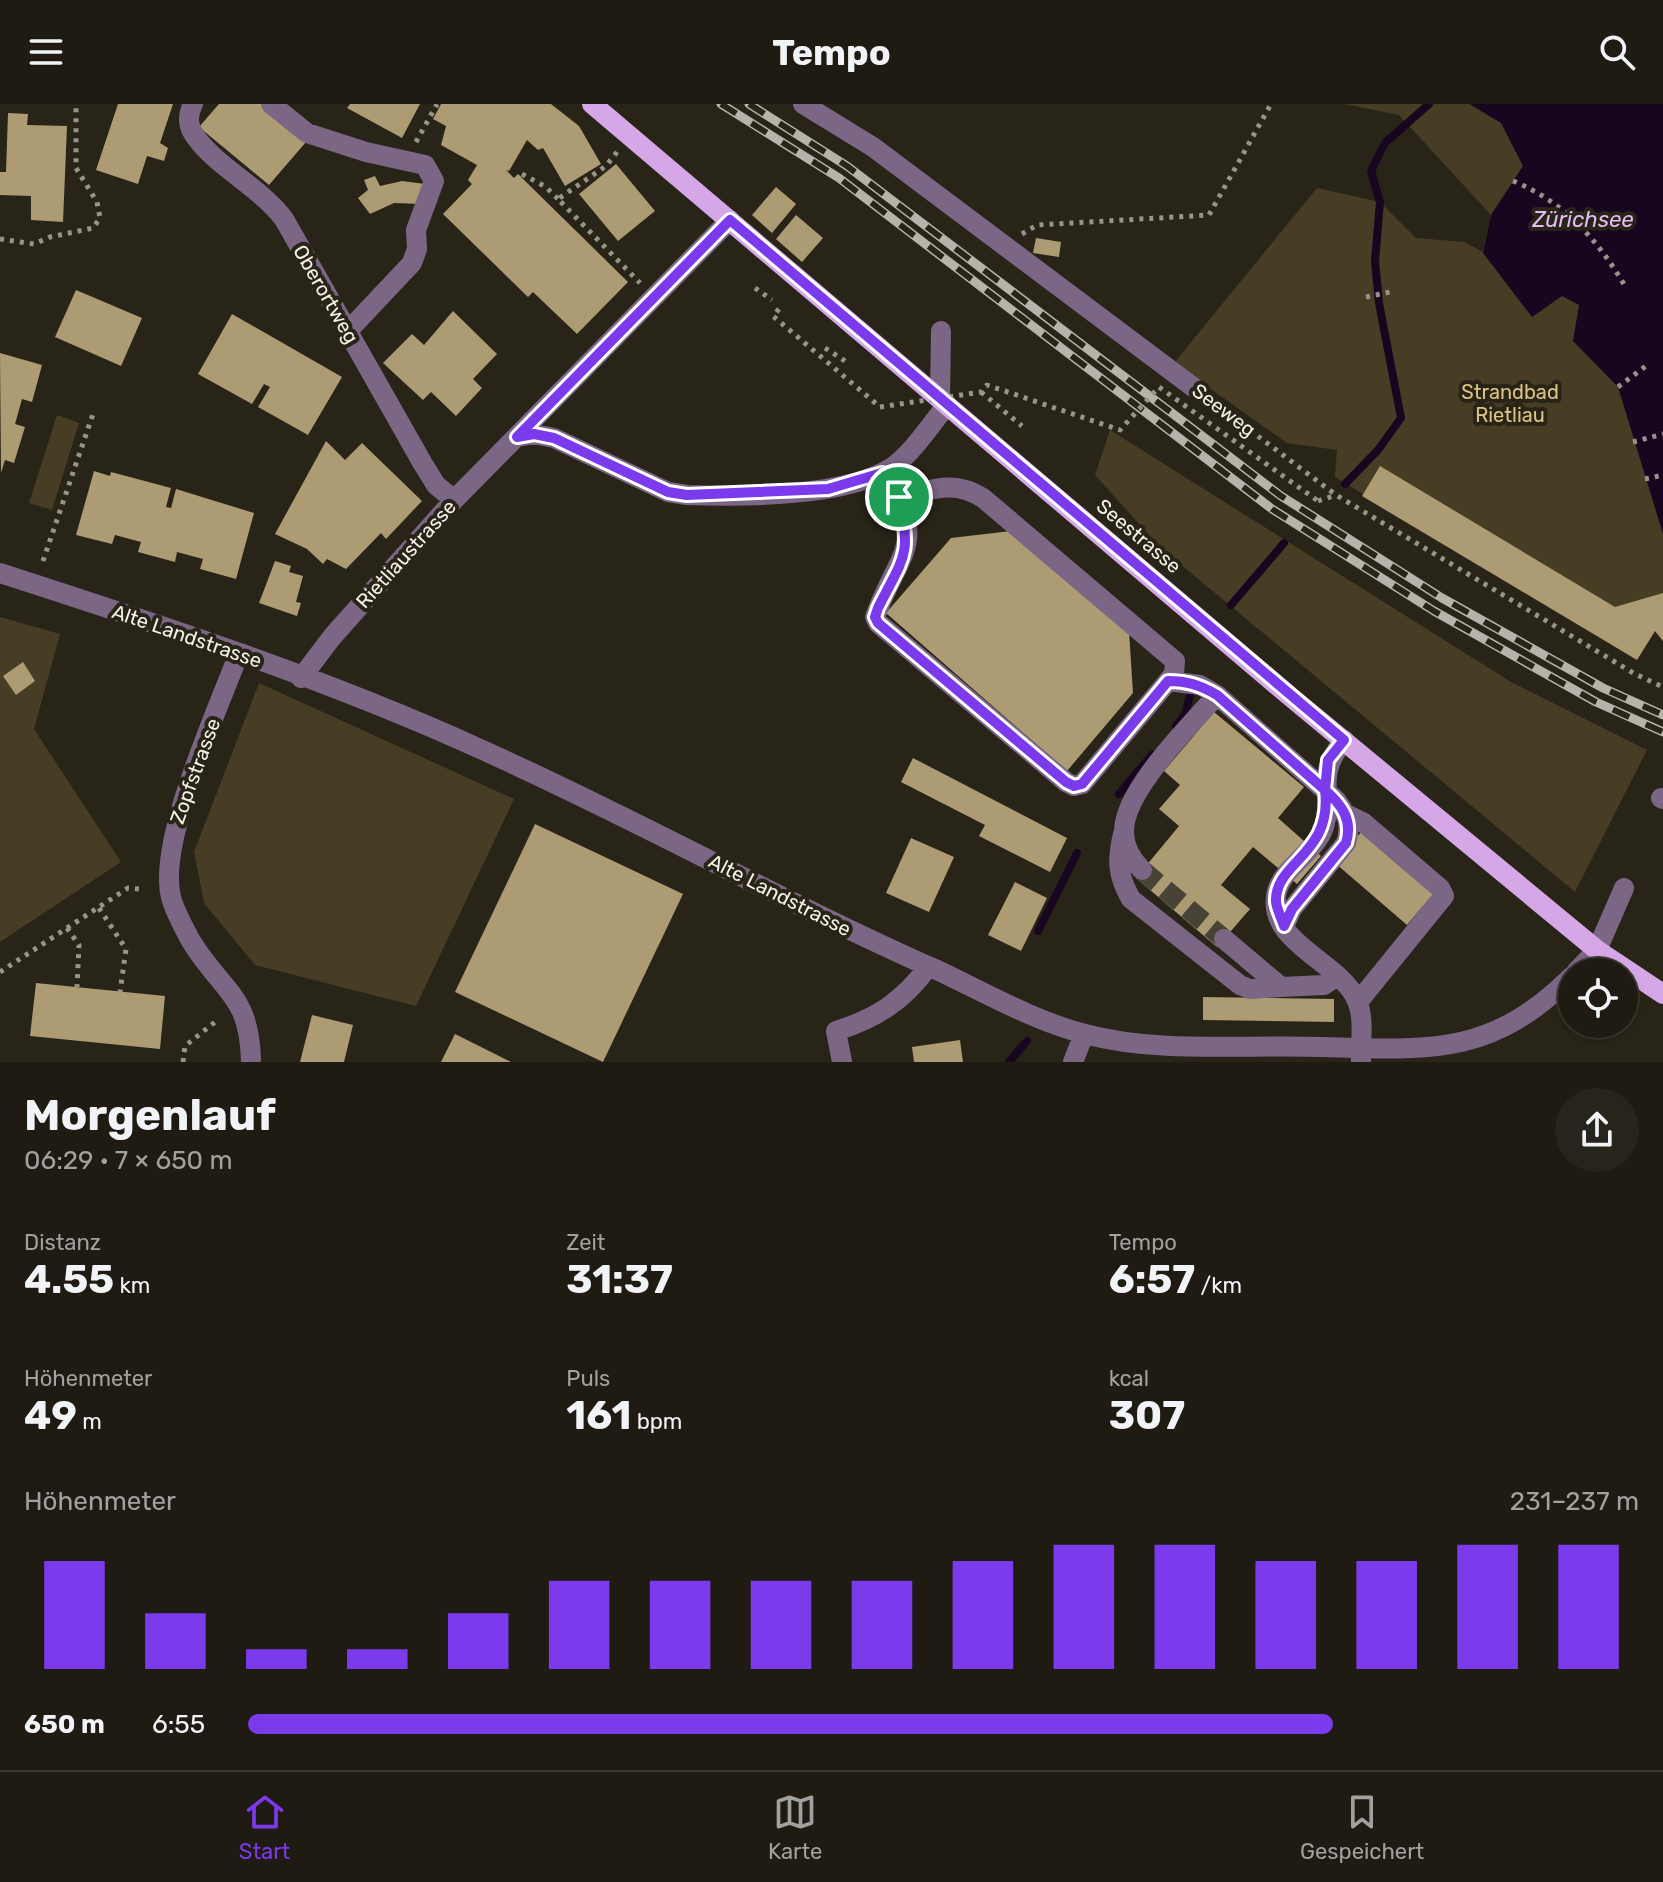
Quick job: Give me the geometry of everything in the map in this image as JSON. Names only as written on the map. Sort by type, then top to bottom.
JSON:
[{"type":"main road","name":"Seestrasse","points":[[592,104],[1344,740],[1597,950],[1663,994]]},
{"type":"street","name":"Oberortweg","points":[[193,104],[188,114],[193,133],[273,204],[436,485],[454,500]]},
{"type":"street","points":[[271,104],[307,133],[366,152],[425,165],[434,181],[416,230],[417,249],[412,263],[347,332]]},
{"type":"street","name":"Seeweg","points":[[803,104],[873,147],[1193,387]]},
{"type":"street","name":"Rietliaustrasse","points":[[301,678],[332,637],[454,500],[730,220]]},
{"type":"street","points":[[517,437],[534,434],[554,438],[668,492],[687,495],[828,489],[882,473],[897,463],[943,402],[941,331]]},
{"type":"street","points":[[882,473],[899,497],[908,537],[906,552],[878,608],[875,617],[878,623],[1066,782],[1074,786],[1082,784],[1168,681],[1177,668],[1175,661],[983,498],[966,487],[954,486],[899,497]]},
{"type":"street","name":"Alte Landstrasse","points":[[0,573],[239,653],[477,747],[928,967],[1084,1034],[1141,1044],[1361,1055],[1455,1046],[1484,1039],[1510,1026],[1558,987]]},
{"type":"street","name":"Zopfstrasse","points":[[239,653],[172,834],[170,896],[192,941],[242,1008],[251,1029],[251,1062]]},
{"type":"street","points":[[1168,681],[1200,685],[1217,695],[1325,790],[1346,814],[1364,823],[1440,888],[1444,896],[1358,1002]]},
{"type":"street","points":[[1217,695],[1151,773],[1135,798],[1117,860],[1120,879],[1131,899],[1240,985],[1250,989],[1324,985],[1337,976]]},
{"type":"street","points":[[1344,740],[1328,760],[1327,808],[1323,829],[1278,889],[1276,904],[1290,937],[1337,976],[1358,1002],[1361,1055]]},
{"type":"street","points":[[1284,926],[1292,909],[1346,843],[1350,830],[1346,814]]},
{"type":"street","points":[[1124,830],[1127,847],[1142,870]]},
{"type":"street","points":[[1597,950],[1624,888]]},
{"type":"street","points":[[1224,939],[1281,987]]},
{"type":"street","name":"Alte Landstrasse","points":[[1589,958],[1597,950]]},
{"type":"street","points":[[842,1062],[836,1031],[889,1009],[910,991],[928,967]]},
{"type":"street","points":[[1073,1062],[1084,1034]]},
{"type":"path","points":[[0,239],[34,244],[50,237],[93,228],[100,218],[97,202],[76,168],[76,104]]},
{"type":"path","points":[[408,156],[437,104]]},
{"type":"path","points":[[1004,245],[1037,225],[1209,215],[1271,104]]},
{"type":"path","points":[[558,199],[606,166],[631,137]]},
{"type":"path","points":[[522,174],[546,187],[654,298]]},
{"type":"path","points":[[1513,181],[1544,193],[1574,221],[1603,249],[1625,286]]},
{"type":"path","points":[[755,288],[772,300]]},
{"type":"path","points":[[1366,297],[1395,291]]},
{"type":"path","points":[[779,309],[773,316],[880,407],[981,392],[987,385],[1120,430],[1159,387],[1318,501],[1336,495]]},
{"type":"path","points":[[825,348],[845,361]]},
{"type":"path","points":[[1618,387],[1650,363]]},
{"type":"path","name":"Seeweg","points":[[1193,387],[1336,495],[1663,687]]},
{"type":"path","points":[[981,392],[1022,426]]},
{"type":"path","points":[[30,557],[45,562],[94,411]]},
{"type":"path","points":[[1633,442],[1663,434]]},
{"type":"path","points":[[1645,479],[1663,475]]},
{"type":"path","points":[[0,972],[128,888],[139,889]]},
{"type":"path","points":[[99,908],[126,949],[120,992]]},
{"type":"path","points":[[67,928],[79,945],[77,987]]},
{"type":"path","points":[[183,1062],[185,1046],[215,1022]]},
{"type":"green space","name":"Strandbad Rietliau","points":[[1344,104],[1470,104],[1501,123],[1663,104],[1663,641],[1655,631],[1637,660],[1335,477],[1337,450],[1287,443],[1174,363],[1317,188],[1380,202],[1416,238],[1464,242],[1483,252],[1491,215],[1399,115]]},
{"type":"green space","points":[[57,415],[79,423],[52,510],[29,503]]},
{"type":"green space","points":[[1110,430],[1511,682],[1647,750],[1575,892],[1161,548],[1095,475]]},
{"type":"green space","points":[[0,617],[60,634],[34,729],[121,862],[0,942]]},
{"type":"green space","points":[[259,683],[514,799],[416,1006],[255,965],[204,903],[194,852]]},
{"type":"water","name":"Zürichsee","points":[[1470,104],[1663,104],[1663,534],[1618,387],[1573,341],[1579,305],[1562,296],[1532,317],[1483,253],[1491,215],[1523,166],[1501,123]]},
{"type":"building","points":[[118,104],[173,104],[160,143],[168,148],[164,161],[147,156],[138,184],[96,170]]},
{"type":"building","points":[[219,104],[261,104],[306,142],[269,185],[199,127]]},
{"type":"building","points":[[350,104],[420,104],[402,138],[347,108]]},
{"type":"building","points":[[441,104],[551,104],[579,126],[601,164],[565,186],[543,148],[538,150],[527,140],[509,171],[506,170],[514,178],[518,174],[628,282],[577,334],[533,292],[528,297],[443,214],[472,184],[468,180],[477,165],[441,145],[446,126],[433,119]]},
{"type":"building","points":[[8,113],[28,114],[27,125],[67,126],[63,222],[31,220],[31,196],[0,195],[0,172],[6,172]]},
{"type":"building","points":[[616,164],[655,211],[618,241],[579,194]]},
{"type":"building","points":[[375,176],[380,186],[402,181],[425,184],[421,204],[394,203],[370,214],[358,198],[368,190],[364,180]]},
{"type":"building","points":[[776,187],[796,204],[772,233],[752,215]]},
{"type":"building","points":[[796,215],[823,238],[802,262],[776,239]]},
{"type":"building","points":[[1036,238],[1061,242],[1059,257],[1033,253]]},
{"type":"building","points":[[76,290],[142,318],[121,366],[55,337]]},
{"type":"building","points":[[453,311],[497,354],[473,379],[482,388],[456,416],[431,392],[423,400],[383,363],[412,334],[424,345]]},
{"type":"building","points":[[232,314],[342,377],[308,435],[258,407],[270,387],[264,384],[252,404],[198,374]]},
{"type":"building","points":[[0,353],[42,365],[32,402],[22,399],[15,424],[25,427],[14,463],[5,460],[1,473]]},
{"type":"building","points":[[326,441],[345,460],[362,443],[422,501],[386,539],[381,533],[346,569],[327,559],[323,564],[307,549],[275,534]]},
{"type":"building","points":[[1380,466],[1615,607],[1663,593],[1663,641],[1655,631],[1637,660],[1362,496]]},
{"type":"building","points":[[94,471],[110,476],[111,472],[171,488],[166,507],[171,508],[176,489],[254,513],[236,579],[200,569],[203,559],[177,552],[175,562],[138,552],[141,542],[115,535],[112,544],[76,535]]},
{"type":"building","points":[[1011,531],[1129,631],[1133,693],[1067,771],[886,613],[951,538]]},
{"type":"building","points":[[275,561],[291,566],[289,572],[303,576],[296,602],[301,603],[297,616],[259,603]]},
{"type":"building","points":[[23,662],[35,681],[16,695],[3,676]]},
{"type":"building","points":[[1214,712],[1304,787],[1278,818],[1321,856],[1297,884],[1253,847],[1221,885],[1250,909],[1217,947],[1136,878],[1179,826],[1159,809],[1180,785],[1164,771]]},
{"type":"building","points":[[913,758],[1067,838],[1050,872],[979,836],[985,825],[901,782]]},
{"type":"building","points":[[535,824],[683,894],[603,1062],[455,992]]},
{"type":"building","points":[[1362,831],[1434,893],[1407,925],[1335,863]]},
{"type":"building","points":[[911,838],[954,857],[929,912],[886,893]]},
{"type":"building","points":[[1015,882],[1047,898],[1021,951],[988,935]]},
{"type":"building","points":[[36,983],[165,996],[160,1049],[30,1036]]},
{"type":"building","points":[[1203,997],[1334,999],[1334,1022],[1203,1020]]},
{"type":"building","points":[[312,1015],[353,1025],[344,1062],[300,1062]]},
{"type":"building","points":[[455,1034],[511,1062],[441,1062]]},
{"type":"building","points":[[960,1040],[963,1062],[914,1062],[912,1047]]},
{"type":"waterway","points":[[1345,484],[1378,450],[1401,418],[1379,303],[1375,261],[1380,202],[1371,171],[1385,143],[1429,104]]},
{"type":"waterway","points":[[1231,605],[1284,543]]},
{"type":"waterway","points":[[1176,726],[1185,715],[1190,695]]},
{"type":"waterway","points":[[1119,794],[1152,755]]},
{"type":"waterway","points":[[1038,931],[1077,853]]},
{"type":"waterway","points":[[1009,1062],[1027,1041]]},
{"type":"tunnel","points":[[1142,870],[1224,939]]},
{"type":"railway","points":[[721,104],[839,178],[1272,509],[1434,611],[1596,702],[1663,732]]},
{"type":"railway","points":[[749,104],[847,166],[1281,496],[1442,598],[1603,688],[1663,715]]},
{"type":"route","points":[[899,497],[882,473],[856,484],[828,489],[687,495],[668,492],[554,438],[534,434],[517,437],[730,220],[1344,740],[1328,760],[1325,790],[1346,814],[1350,830],[1346,843],[1292,909],[1284,926],[1276,904],[1278,889],[1323,829],[1327,808],[1325,790],[1217,695],[1200,685],[1183,681],[1168,681],[1082,784],[1074,786],[1066,782],[878,623],[875,617],[878,608],[906,552],[908,537],[899,497]]}]
